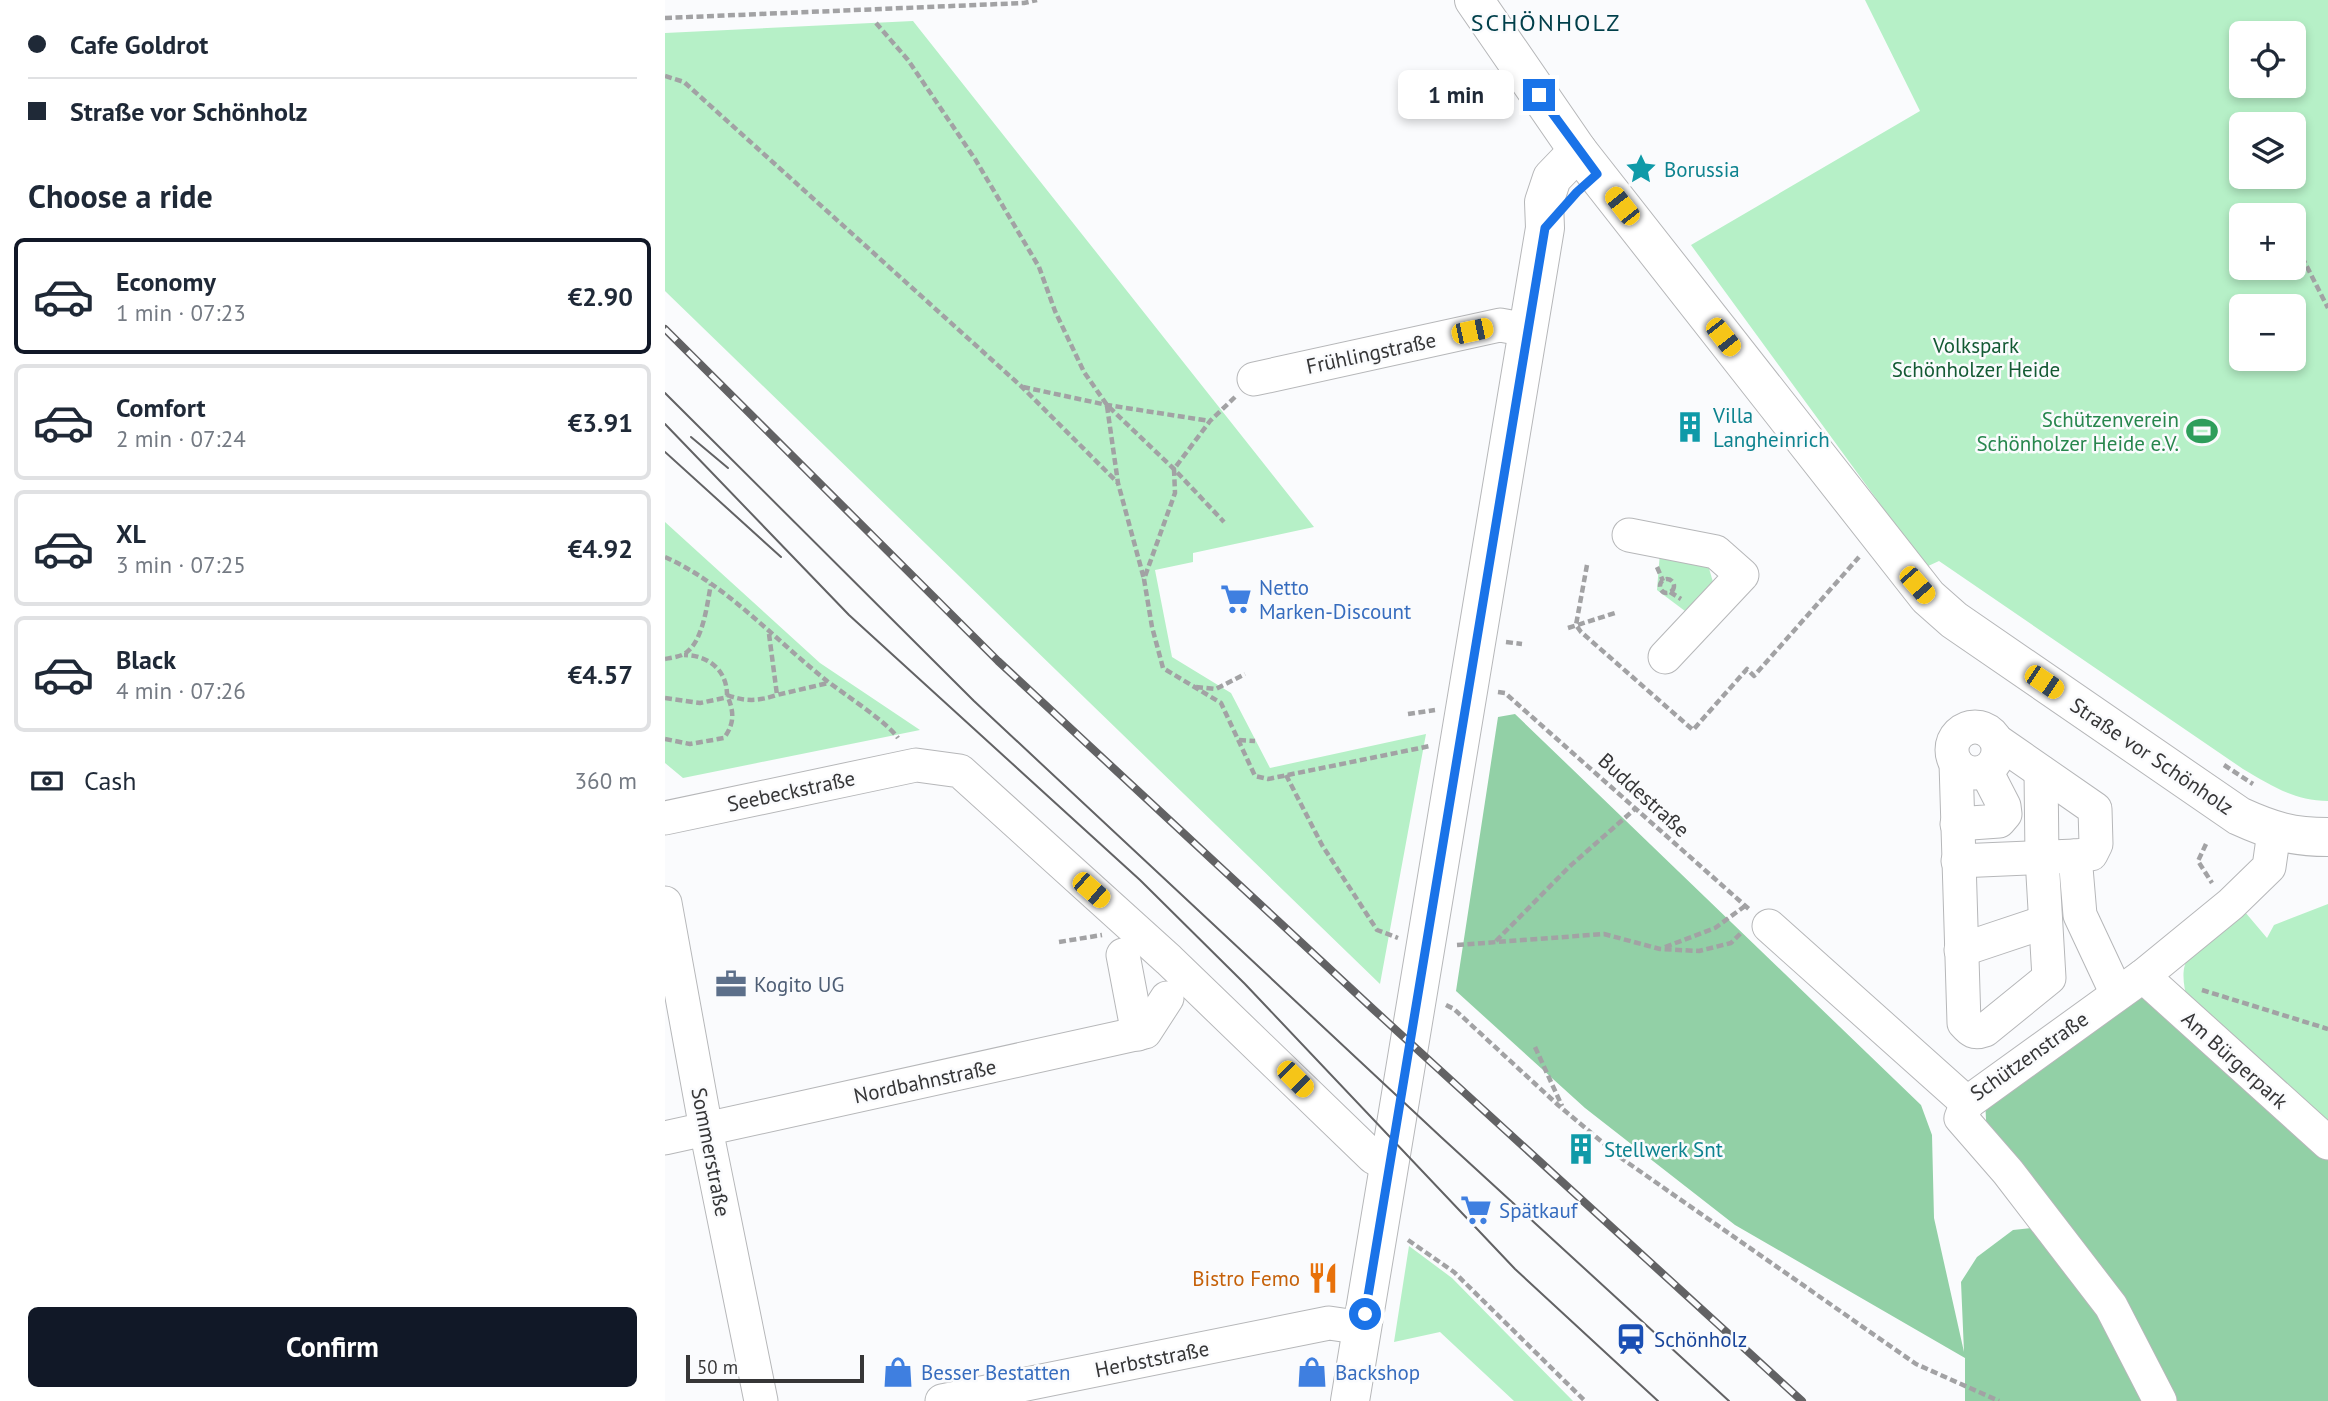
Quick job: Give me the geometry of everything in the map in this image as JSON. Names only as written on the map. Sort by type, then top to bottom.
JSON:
[{"type":"main road","name":"Straße vor Schönholz","points":[[1474,0],[1588,162],[1928,597],[1954,620],[2239,816],[2274,832],[2328,837]]},
{"type":"main road","points":[[1350,1401],[1545,228],[1544,202],[1552,178],[1588,162]]},
{"type":"street","name":"Frühlingstraße","points":[[1254,379],[1500,325],[1528,330]]},
{"type":"street","points":[[1629,535],[1716,552],[1742,575],[1665,657]]},
{"type":"street","points":[[1957,824],[1999,821],[2005,814],[2004,806],[1952,748],[1954,740],[1964,729],[1972,727],[1987,729],[1997,741],[2095,809],[2096,844],[2091,854],[1958,861]]},
{"type":"street","points":[[1971,767],[1996,762],[1999,748],[1997,741]]},
{"type":"street","name":"Seebeckstraße","points":[[665,818],[907,751],[960,771],[1190,979],[1373,1157],[1389,1166]]},
{"type":"street","points":[[1971,767],[1957,824],[1964,1023],[1971,1031],[1978,1033],[2049,978],[2036,925],[2033,858],[2041,772]]},
{"type":"street","name":"Schützenstraße","points":[[1757,916],[1967,1103],[2130,985],[2231,904],[2269,867],[2274,832]]},
{"type":"street","points":[[2075,856],[2080,915],[2130,985]]},
{"type":"street","name":"Sommerstraße","points":[[665,903],[706,1129],[761,1401]]},
{"type":"street","points":[[1961,950],[2036,925]]},
{"type":"street","points":[[1123,955],[1139,1034],[1145,1032],[1167,998]]},
{"type":"street","name":"Am Bürgerpark","points":[[2130,985],[2328,1143]]},
{"type":"street","name":"Nordbahnstraße","points":[[665,1138],[1139,1034]]},
{"type":"street","points":[[1967,1103],[1961,1118],[2008,1172],[2111,1306],[2160,1401]]},
{"type":"street","name":"Herbststraße","points":[[942,1401],[1329,1323],[1363,1328]]},
{"type":"path","points":[[665,18],[1024,4],[1037,0]]},
{"type":"path","points":[[876,23],[914,69],[975,159],[1039,267],[1055,311],[1084,372],[1107,405],[1174,469],[1224,522]]},
{"type":"path","points":[[665,76],[684,82],[1022,387],[1118,483]]},
{"type":"path","points":[[2306,265],[2328,308]]},
{"type":"path","points":[[1144,579],[1175,493],[1174,469],[1210,421],[1254,379]]},
{"type":"path","points":[[1022,387],[1107,405],[1210,421]]},
{"type":"path","points":[[1107,405],[1118,483],[1144,579],[1152,627],[1163,668],[1221,703],[1255,776],[1268,779],[1431,746]]},
{"type":"path","points":[[665,556],[711,583],[907,751]]},
{"type":"path","points":[[1587,565],[1576,625],[1693,730],[1747,669],[1754,676],[1859,556]]},
{"type":"path","points":[[684,655],[697,639],[704,622],[711,583]]},
{"type":"path","points":[[1568,628],[1615,613]]},
{"type":"path","points":[[768,632],[777,695]]},
{"type":"path","points":[[1506,642],[1522,644]]},
{"type":"path","points":[[665,659],[684,655],[705,657],[725,680],[733,719],[732,728],[724,738],[691,744],[665,738]]},
{"type":"path","points":[[1194,687],[1216,689],[1245,674]]},
{"type":"path","points":[[727,695],[760,701],[829,682]]},
{"type":"path","name":"Buddestraße","points":[[1496,692],[1508,695],[1757,916]]},
{"type":"path","points":[[665,698],[700,703],[727,695]]},
{"type":"path","points":[[1408,714],[1437,709]]},
{"type":"path","points":[[1239,740],[1255,741]]},
{"type":"path","points":[[2220,763],[2253,784]]},
{"type":"path","points":[[1286,775],[1322,845],[1377,930],[1399,939]]},
{"type":"path","points":[[1496,942],[1569,867],[1636,808]]},
{"type":"path","points":[[2206,844],[2198,861],[2215,887]]},
{"type":"path","points":[[1660,949],[1715,928],[1757,916]]},
{"type":"path","points":[[1453,946],[1604,934],[1660,949],[1699,951],[1731,943],[1757,916]]},
{"type":"path","points":[[1059,942],[1117,932],[1123,955]]},
{"type":"path","points":[[2190,987],[2328,1029]]},
{"type":"path","points":[[1445,1005],[1454,1009],[1564,1110],[1621,1158],[1916,1364],[1999,1401]]},
{"type":"path","points":[[1535,1047],[1564,1110]]},
{"type":"path","points":[[1411,1241],[1454,1272],[1585,1401]]},
{"type":"green space","name":"Volkspark Schönholzer Heide","points":[[1865,0],[2328,0],[2328,801],[2293,795],[2243,769],[1939,561],[1926,567],[1691,245],[1920,111]]},
{"type":"green space","points":[[913,21],[1314,527],[1193,553],[1193,562],[1155,570],[1172,657],[1231,693],[1270,768],[1426,734],[1380,984],[665,291],[665,33]]},
{"type":"green space","points":[[665,522],[820,663],[920,730],[683,778],[665,763]]},
{"type":"green space","points":[[1660,552],[1708,565],[1713,582],[1689,614],[1657,590]]},
{"type":"green space","points":[[1515,714],[1921,1105],[1932,1135],[1934,1218],[1964,1352],[1961,1282],[1977,1257],[2013,1230],[2040,1227],[2154,1401],[1965,1401],[1965,1358],[1735,1225],[1585,1108],[1456,991],[1498,717]]},
{"type":"green space","points":[[2328,904],[2328,1131],[2187,999],[2183,978],[2189,957],[2245,912],[2267,938],[2274,925]]},
{"type":"green space","points":[[2132,990],[2156,997],[2328,1150],[2328,1401],[2175,1401],[1987,1138],[1985,1100]]},
{"type":"green space","points":[[1409,1246],[1452,1278],[1573,1401],[1514,1401],[1440,1332],[1394,1342]]},
{"type":"tram line","points":[[665,393],[974,701],[1441,1137],[1729,1401]]},
{"type":"tram line","points":[[665,424],[849,615],[1140,880],[1245,984],[1515,1269],[1658,1401]]},
{"type":"tram line","points":[[691,437],[728,468]]},
{"type":"tram line","points":[[665,452],[781,557]]},
{"type":"railway","points":[[665,329],[998,661],[1802,1401]]},
{"type":"place","name":"Borussia","points":[[1641,169]]},
{"type":"place","name":"Villa Langheinrich","points":[[1690,427]]},
{"type":"place","name":"Schützenverein Schönholzer Heide e.V.","points":[[2202,431]]},
{"type":"place","name":"Netto Marken-Discount","points":[[1236,599]]},
{"type":"place","name":"Kogito UG","points":[[731,984]]},
{"type":"place","name":"Stellwerk Snt","points":[[1581,1149]]},
{"type":"place","name":"Spätkauf","points":[[1476,1210]]},
{"type":"place","name":"Bistro Femo","points":[[1323,1278]]},
{"type":"place","name":"Schönholz","points":[[1631,1339]]},
{"type":"place","name":"Besser Bestatten","points":[[898,1372]]},
{"type":"place","name":"Backshop","points":[[1312,1372]]},
{"type":"district","name":"SCHÖNHOLZ","points":[[1546,22]]},
{"type":"route","points":[[1365,1314],[1545,228],[1597,174],[1539,95]]}]
